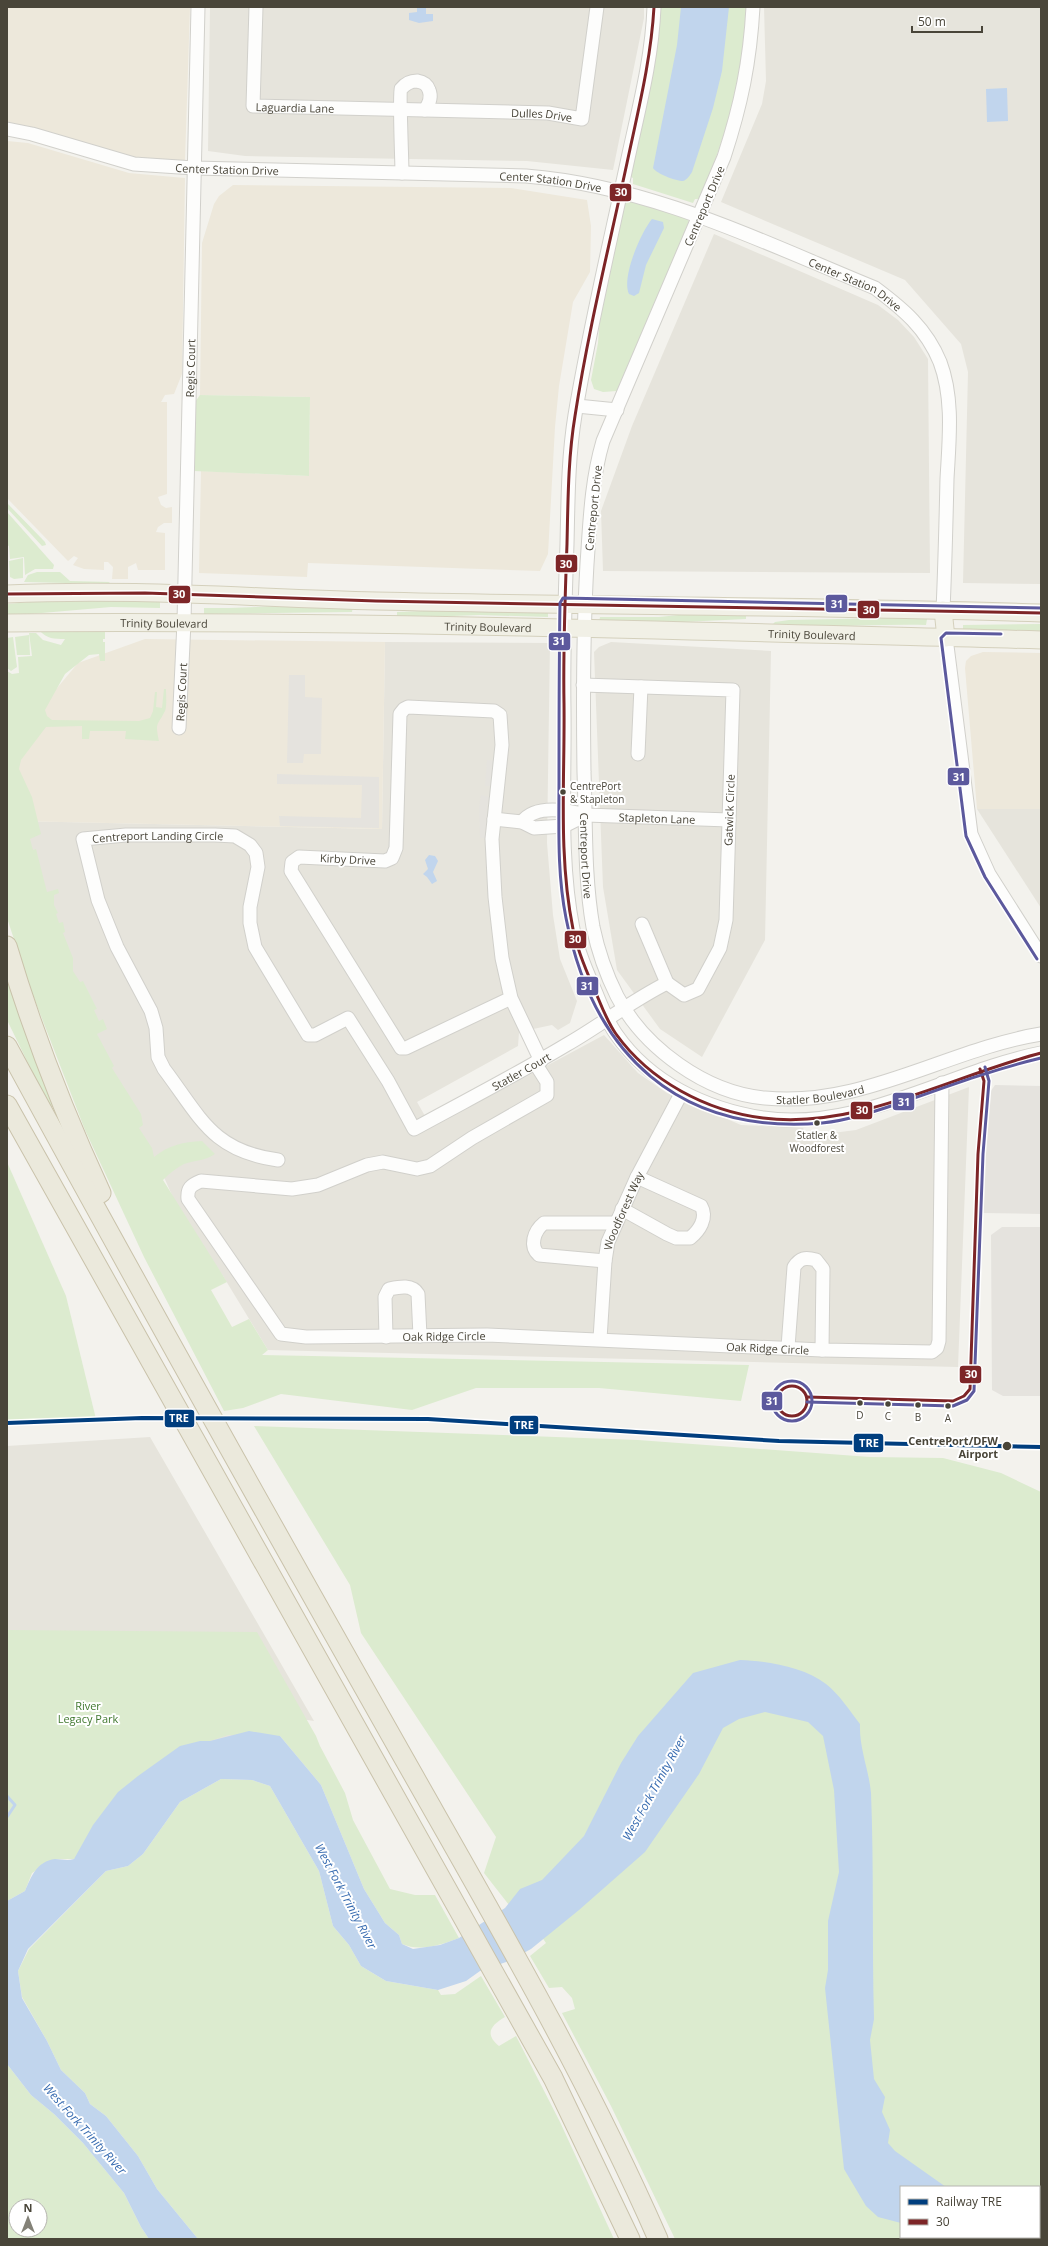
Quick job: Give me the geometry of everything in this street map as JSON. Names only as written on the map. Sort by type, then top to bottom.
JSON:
[{"type":"highway","points":[[7,946],[24,1001],[74,1134],[117,1226],[125,1259]]},
{"type":"highway","points":[[7,1046],[452,1845],[543,2005],[606,2127],[658,2239]]},
{"type":"highway","points":[[7,1106],[521,2018],[584,2139],[630,2239]]},
{"type":"main road","points":[[10,593],[71,591],[375,600],[565,602],[1041,613]]},
{"type":"main road","points":[[762,606],[762,632]]},
{"type":"main road","points":[[943,610],[946,638]]},
{"type":"main road","name":"Trinity Boulevard","points":[[7,623],[184,622],[584,627],[1041,640]]},
{"type":"street","name":"Regis Court","points":[[179,728],[184,622],[198,7]]},
{"type":"street","name":"Laguardia Lane","points":[[256,7],[253,106],[407,110]]},
{"type":"street","name":"Dulles Drive","points":[[407,110],[548,113],[582,119],[597,7]]},
{"type":"street","name":"Centreport Drive","points":[[608,1020],[588,973],[573,932],[568,897],[564,826],[564,627],[569,474],[577,406],[621,190],[649,64],[654,7]]},
{"type":"street","name":"Centreport Drive","points":[[624,1007],[601,957],[594,929],[586,864],[583,686],[584,627],[595,471],[603,441],[618,410],[724,157],[742,96],[750,56],[753,7]]},
{"type":"street","points":[[402,173],[407,110],[399,104],[401,90],[406,84],[417,81],[423,83],[430,92],[429,104],[425,110]]},
{"type":"street","name":"Center Station Drive","points":[[7,129],[32,134],[134,164],[194,168],[526,176],[571,181],[621,190],[662,202],[700,216],[875,288],[904,309],[922,330],[939,360],[945,378],[949,402],[943,610]]},
{"type":"street","points":[[577,406],[618,410]]},
{"type":"street","points":[[946,638],[970,834],[989,874],[1041,956]]},
{"type":"street","name":"Gatwick Circle","points":[[583,686],[733,690],[726,920],[720,948],[698,989],[684,995],[667,983]]},
{"type":"street","points":[[638,754],[640,687]]},
{"type":"street","name":"Kirby Drive","points":[[511,998],[406,1048],[401,1048],[291,871],[292,862],[299,857],[385,861],[392,858],[396,848],[400,714],[408,707],[498,712],[501,723],[502,744],[492,839],[495,897],[502,958],[511,998],[528,1034],[538,1062]]},
{"type":"street","points":[[522,822],[531,815],[548,810],[564,810],[586,815]]},
{"type":"street","points":[[494,818],[522,822],[534,828],[564,826],[586,815]]},
{"type":"street","name":"Stapleton Lane","points":[[586,815],[729,820]]},
{"type":"street","name":"Centreport Landing Circle","points":[[278,1160],[257,1157],[237,1150],[218,1138],[164,1069],[158,1057],[156,1028],[151,1011],[116,947],[98,900],[83,839],[126,835],[215,835],[235,836],[250,845],[256,853],[258,867],[250,907],[250,923],[255,947],[308,1034],[315,1035],[348,1018],[388,1081],[414,1129]]},
{"type":"street","points":[[624,1007],[667,983],[642,924]]},
{"type":"street","name":"Statler Court","points":[[414,1129],[538,1062],[608,1020],[624,1007]]},
{"type":"street","name":"Statler Boulevard","points":[[624,1007],[650,1042],[694,1073],[727,1089],[746,1095],[766,1098],[805,1099],[847,1093],[976,1049],[1041,1034]]},
{"type":"street","name":"Statler Boulevard","points":[[608,1020],[621,1040],[655,1075],[682,1092],[728,1111],[782,1120],[821,1118],[852,1114],[1012,1058],[1041,1053]]},
{"type":"street","name":"Oak Ridge Circle","points":[[538,1062],[548,1082],[547,1094],[472,1138],[430,1166],[417,1169],[383,1162],[367,1165],[318,1185],[292,1188],[201,1181],[191,1185],[187,1191],[188,1199],[281,1334],[306,1337],[386,1337],[487,1334],[822,1350],[932,1352],[937,1348],[939,1341],[942,1083]]},
{"type":"street","name":"Woodforest Way","points":[[600,1339],[605,1261],[608,1242],[637,1176],[682,1092]]},
{"type":"street","points":[[847,1093],[852,1114]]},
{"type":"street","points":[[622,1209],[676,1238],[690,1238],[698,1232],[703,1214],[701,1206],[637,1176]]},
{"type":"street","points":[[605,1261],[539,1255],[536,1252],[534,1245],[535,1236],[544,1223],[616,1223]]},
{"type":"street","points":[[788,1348],[794,1267],[799,1260],[803,1258],[816,1260],[823,1269],[822,1350]]},
{"type":"street","points":[[386,1337],[385,1297],[389,1289],[401,1287],[412,1288],[418,1294],[420,1336]]},
{"type":"shaded area","points":[[7,7],[190,7],[185,161],[143,159],[112,152],[18,124],[7,124]]},
{"type":"shaded area","points":[[210,7],[644,7],[644,18],[613,170],[527,161],[245,156],[208,151]]},
{"type":"shaded area","points":[[764,7],[1041,7],[1041,584],[963,583],[968,372],[961,344],[905,280],[721,202],[762,104],[766,81]]},
{"type":"shaded area","points":[[7,141],[28,143],[129,173],[185,178],[182,374],[174,394],[165,395],[161,402],[167,402],[167,494],[158,497],[161,505],[166,508],[172,507],[172,523],[164,523],[158,527],[156,532],[165,533],[165,570],[138,570],[136,563],[128,567],[128,579],[112,579],[113,567],[108,562],[104,562],[104,570],[84,569],[73,565],[78,558],[74,556],[68,561],[7,498]]},
{"type":"shaded area","points":[[233,185],[511,188],[587,200],[591,226],[590,272],[573,302],[559,386],[555,427],[548,554],[540,571],[308,563],[307,577],[199,573],[201,471],[309,476],[310,397],[200,395],[202,243],[214,204],[219,196]]},
{"type":"shaded area","points":[[714,234],[878,305],[898,320],[914,337],[928,359],[930,573],[603,571],[601,511],[632,426]]},
{"type":"shaded area","points":[[145,639],[385,642],[382,829],[16,821],[7,770],[42,706],[78,663]]},
{"type":"shaded area","points":[[385,642],[550,643],[547,843],[553,915],[560,959],[577,1001],[570,1023],[558,1030],[552,1025],[519,1032],[518,1046],[417,1102],[429,1123],[492,1095],[604,1035],[638,1073],[667,1093],[741,1125],[803,1128],[809,1136],[856,1130],[969,1087],[958,1367],[268,1350],[223,1276],[180,1213],[159,1166],[136,1138],[16,821],[382,829]]},
{"type":"shaded area","points":[[611,642],[771,651],[765,940],[702,1057],[660,1029],[617,970],[603,887],[594,652],[599,647]]},
{"type":"shaded area","points":[[983,652],[1041,653],[1041,809],[977,809],[965,668],[966,661],[971,656]]},
{"type":"shaded area","points":[[289,675],[305,675],[305,697],[322,698],[321,754],[304,754],[303,763],[287,763]]},
{"type":"shaded area","points":[[487,760],[495,761],[492,786],[485,786]]},
{"type":"shaded area","points":[[277,774],[379,777],[379,828],[280,826],[279,816],[361,818],[362,785],[277,784]]},
{"type":"shaded area","points":[[481,795],[489,797],[487,809],[488,838],[480,838],[479,807]]},
{"type":"shaded area","points":[[977,809],[1041,809],[1041,908]]},
{"type":"shaded area","points":[[995,1085],[1041,1086],[1041,1214],[982,1213],[983,1148],[988,1095]]},
{"type":"shaded area","points":[[1002,1227],[1041,1227],[1041,1396],[1003,1396],[992,1390],[991,1235]]},
{"type":"shaded area","points":[[150,1437],[314,1721],[281,1716],[7,1875],[7,1446]]},
{"type":"green space","points":[[659,7],[746,7],[741,59],[726,128],[700,199],[695,199],[693,203],[633,184],[633,178],[629,176]]},
{"type":"green space","points":[[628,201],[684,217],[689,221],[623,382],[617,391],[603,392],[594,389],[591,380],[598,343],[600,316],[623,204]]},
{"type":"green space","points":[[200,395],[310,397],[309,476],[194,471],[195,402]]},
{"type":"green space","points":[[7,503],[45,542],[46,545],[42,546],[7,508]]},
{"type":"green space","points":[[7,512],[54,565],[53,569],[35,569],[25,575],[24,557],[10,559],[9,546],[7,545]]},
{"type":"green space","points":[[23,558],[23,578],[14,579],[10,577],[9,561]]},
{"type":"green space","points":[[37,572],[60,572],[70,581],[110,582],[107,584],[24,582],[28,575]]},
{"type":"green space","points":[[53,600],[160,601],[160,608],[111,607],[7,616],[7,604]]},
{"type":"green space","points":[[353,606],[352,612],[204,614],[204,608]]},
{"type":"green space","points":[[478,609],[548,610],[548,617],[480,615],[397,618],[397,612]]},
{"type":"green space","points":[[698,613],[741,615],[746,616],[746,619],[640,624],[599,622],[600,617],[659,617]]},
{"type":"green space","points":[[887,618],[927,619],[926,625],[775,626],[773,624],[775,622],[789,620]]},
{"type":"green space","points":[[1041,624],[1041,634],[963,630],[963,625]]},
{"type":"green space","points":[[102,628],[105,632],[105,639],[103,639],[103,642],[105,642],[105,661],[100,661],[99,654],[89,655],[65,674],[45,710],[47,716],[52,720],[139,721],[150,718],[153,711],[155,692],[157,692],[156,707],[162,708],[164,689],[166,689],[166,709],[157,727],[159,741],[125,739],[126,731],[90,731],[89,739],[82,739],[82,726],[46,727],[21,760],[19,769],[32,797],[41,834],[30,839],[33,850],[36,849],[47,892],[58,889],[59,893],[54,895],[54,905],[58,913],[56,914],[59,923],[63,922],[65,932],[63,933],[73,958],[73,971],[80,982],[83,981],[97,1009],[94,1010],[99,1021],[103,1019],[107,1029],[97,1034],[114,1066],[112,1068],[141,1114],[143,1125],[139,1128],[152,1148],[154,1157],[176,1145],[202,1141],[215,1154],[178,1167],[163,1180],[227,1282],[211,1290],[232,1327],[249,1319],[268,1350],[262,1355],[749,1365],[741,1401],[599,1388],[476,1388],[412,1410],[281,1394],[243,1408],[224,1411],[144,1257],[85,1130],[29,985],[8,921],[7,671],[12,674],[19,673],[18,657],[32,656],[29,633],[36,633],[43,640],[61,645],[65,639],[51,638],[39,630]]},
{"type":"green space","points":[[29,635],[30,655],[17,655],[15,637]]},
{"type":"green space","points":[[13,637],[17,667],[11,671],[7,668],[7,638]]},
{"type":"green space","points":[[7,970],[54,1099],[54,1108],[48,1104],[7,1020]]},
{"type":"green space","points":[[7,1162],[66,1296],[96,1419],[7,1423]]},
{"type":"green space","points":[[254,1426],[638,1440],[870,1457],[943,1458],[1001,1473],[1041,1492],[1041,2239],[675,2239],[611,2106],[562,2013],[575,2009],[572,1998],[562,1987],[549,1988],[530,1956],[546,1943],[539,1933],[524,1924],[484,1873],[496,1837],[361,1633],[350,1585]]},
{"type":"green space","name":"River Legacy Park","points":[[7,1630],[257,1632],[316,1736],[345,1793],[353,1820],[390,1889],[415,1895],[435,1895],[459,1938],[430,1947],[416,1947],[402,1944],[399,1935],[385,1923],[364,1889],[321,1785],[280,1736],[228,1735],[210,1741],[200,1741],[74,1859],[56,1859],[32,1873],[25,1891],[7,1901]]},
{"type":"green space","points":[[221,1779],[252,1780],[270,1786],[319,1871],[333,1926],[349,1945],[361,1966],[386,1981],[438,1990],[441,1995],[455,1994],[481,1976],[505,2017],[496,2023],[491,2030],[494,2042],[499,2046],[516,2036],[560,2122],[614,2239],[198,2239],[157,2189],[138,2156],[106,2116],[90,2104],[85,2093],[61,2070],[47,2041],[22,1997],[18,1971],[29,1949],[106,1871],[128,1866],[143,1854],[180,1802]]},
{"type":"green space","points":[[7,2064],[31,2095],[54,2114],[83,2143],[124,2193],[141,2227],[149,2239],[7,2239]]},
{"type":"water","points":[[417,7],[426,7],[426,14],[433,14],[433,21],[419,23],[409,20],[409,13],[417,12]]},
{"type":"water","points":[[681,7],[729,7],[722,71],[713,108],[692,172],[687,179],[683,181],[667,177],[658,173],[653,168],[677,45]]},
{"type":"water","points":[[1007,88],[1008,121],[987,122],[986,89]]},
{"type":"water","points":[[652,219],[663,222],[664,228],[646,265],[639,293],[634,296],[629,294],[627,287],[630,267],[638,244]]},
{"type":"water","points":[[429,855],[435,856],[438,861],[433,872],[437,881],[432,884],[423,874],[428,869],[425,860]]},
{"type":"water","name":"West Fork Trinity River","points":[[740,1660],[762,1662],[797,1669],[826,1684],[844,1703],[860,1724],[861,1742],[871,1793],[874,2019],[870,2040],[874,2079],[885,2097],[882,2112],[890,2130],[888,2143],[895,2151],[945,2186],[900,2186],[900,2223],[878,2217],[866,2206],[844,2169],[825,1988],[828,1970],[828,1921],[839,1872],[834,1790],[823,1736],[808,1722],[765,1712],[739,1719],[723,1728],[699,1774],[645,1852],[579,1910],[531,1949],[509,1961],[480,1971],[466,1981],[438,1990],[386,1981],[361,1966],[349,1945],[333,1926],[319,1871],[270,1786],[252,1780],[221,1779],[180,1802],[143,1854],[128,1866],[106,1871],[28,1949],[18,1971],[22,1998],[47,2041],[61,2070],[85,2093],[90,2104],[106,2116],[138,2156],[157,2189],[198,2239],[149,2239],[141,2227],[124,2193],[83,2143],[54,2114],[31,2095],[7,2064],[7,1901],[25,1891],[39,1866],[49,1860],[74,1859],[93,1825],[118,1792],[180,1746],[200,1741],[210,1741],[249,1731],[280,1736],[321,1785],[364,1889],[385,1923],[399,1935],[402,1944],[413,1949],[440,1945],[459,1938],[505,1908],[520,1889],[542,1880],[584,1836],[621,1763],[638,1736],[693,1673]]},
{"type":"water","points":[[1041,2216],[1041,2239],[964,2238],[1040,2238]]},
{"type":"waterway","points":[[7,1796],[15,1805],[7,1817]]},
{"type":"rail line","name":"TRE","points":[[7,1423],[142,1418],[428,1419],[779,1441],[1041,1447]]},
{"type":"transit line","name":"30","points":[[654,7],[644,85],[599,289],[580,384],[570,464],[564,643],[563,816],[565,873],[568,901],[573,929],[582,958],[609,1023],[630,1051],[645,1066],[662,1079],[700,1101],[721,1109],[742,1114],[763,1118],[799,1120],[834,1116],[869,1109],[904,1099],[1007,1063],[1041,1053]]},
{"type":"transit line","name":"30","points":[[7,594],[145,593],[376,601],[1041,613]]},
{"type":"transit line","name":"31","points":[[1041,608],[563,598],[560,603],[559,670],[559,850],[561,884],[566,918],[579,967],[597,1010],[621,1046],[650,1076],[685,1100],[725,1115],[771,1123],[822,1123],[844,1120],[865,1114],[990,1072],[1041,1058]]},
{"type":"transit line","name":"31","points":[[1001,634],[946,633],[941,638],[966,836],[985,877],[1037,959]]},
{"type":"transit line","name":"31","points":[[807,1402],[953,1406],[967,1400],[974,1391],[983,1154],[989,1081],[985,1067]]},
{"type":"transit line","name":"30","points":[[807,1397],[953,1401],[964,1396],[970,1389],[978,1154],[984,1081],[980,1069]]},
{"type":"transit line","name":"31","points":[[788,1381],[796,1381],[803,1384],[809,1390],[812,1401],[809,1412],[803,1418],[796,1421],[788,1421],[781,1418],[775,1412],[772,1405],[772,1397],[775,1390],[781,1384],[788,1381]]},
{"type":"transit line","name":"30","points":[[792,1386],[803,1390],[807,1401],[803,1412],[792,1416],[781,1412],[777,1401],[781,1390],[792,1386]]},
{"type":"place","name":"CentrePort & Stapleton","points":[[563,792]]},
{"type":"place","name":"Statler & Woodforest","points":[[817,1123]]},
{"type":"place","name":"D","points":[[860,1403]]},
{"type":"place","name":"C","points":[[888,1404]]},
{"type":"place","name":"B","points":[[918,1405]]},
{"type":"place","name":"A","points":[[948,1406]]},
{"type":"place","name":"CentrePort/DFW Airport","points":[[1007,1446]]}]
